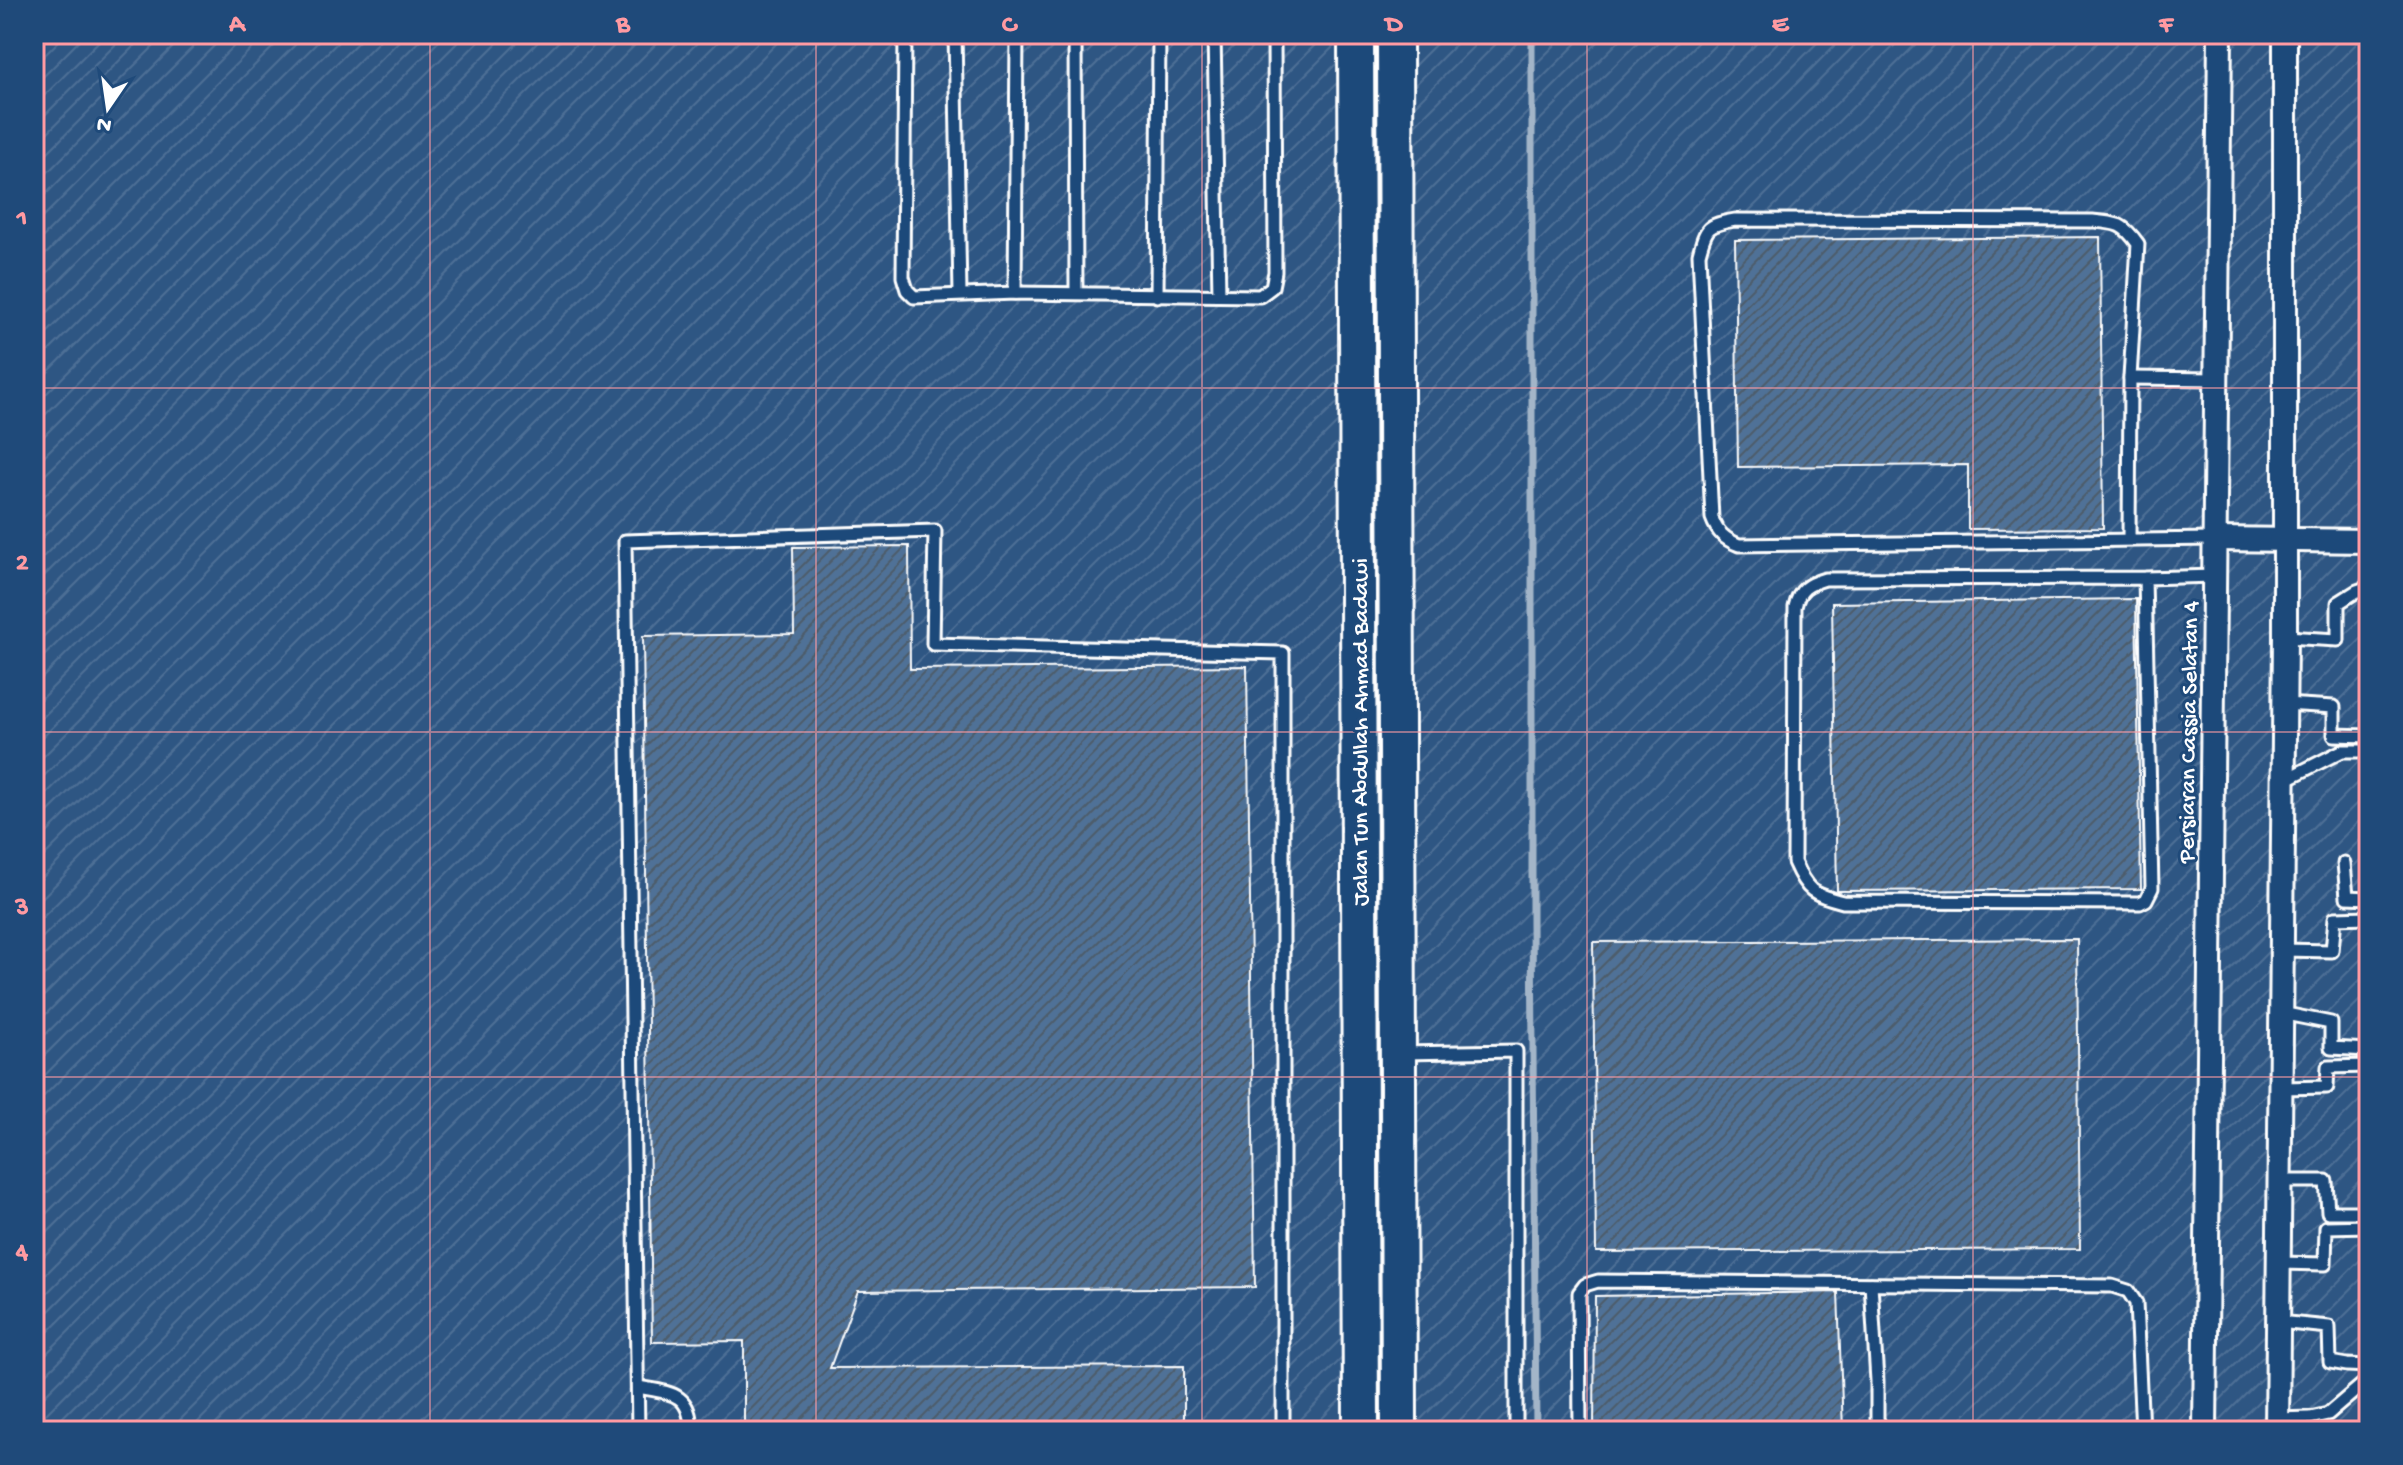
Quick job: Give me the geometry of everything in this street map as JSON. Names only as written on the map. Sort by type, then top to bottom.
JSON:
[{"type":"main road","name":"Jalan Tun Abdullah Ahmad Badawi","points":[[1356,34],[1361,1431]]},
{"type":"main road","name":"Jalan Tun Abdullah Ahmad Badawi","points":[[1395,34],[1399,1431]]},
{"type":"street","name":"Persiaran Cassia Selatan 4","points":[[2205,1431],[2220,34]]},
{"type":"street","points":[[2277,1425],[2285,780],[2285,34]]},
{"type":"street","points":[[2215,539],[2369,541]]},
{"type":"lane","points":[[905,34],[903,277],[907,290],[914,297],[1015,293],[1260,296],[1272,287],[1275,272],[1274,34]]},
{"type":"lane","points":[[955,34],[960,294]]},
{"type":"lane","points":[[1015,293],[1017,34]]},
{"type":"lane","points":[[1075,34],[1076,293]]},
{"type":"lane","points":[[1157,296],[1159,34]]},
{"type":"lane","points":[[1214,34],[1219,295]]},
{"type":"lane","points":[[2129,540],[2130,378],[2138,244],[2128,231],[2117,223],[2093,221],[1735,220],[1714,224],[1705,231],[1699,254],[1712,518],[1717,531],[1727,540],[1739,545],[2215,539]]},
{"type":"lane","points":[[2130,378],[2217,379]]},
{"type":"lane","points":[[638,1431],[625,541],[935,531],[933,644],[1283,653],[1283,1431]]},
{"type":"lane","points":[[2145,578],[2152,888],[2146,900],[2140,903],[1843,902],[1820,896],[1807,887],[1794,862],[1795,607],[1804,587],[1825,579],[2215,576]]},
{"type":"lane","points":[[2285,637],[2338,640],[2338,603],[2369,587]]},
{"type":"lane","points":[[2284,704],[2334,707],[2334,735],[2369,736]]},
{"type":"lane","points":[[2285,780],[2342,751],[2369,751]]},
{"type":"lane","points":[[2344,863],[2347,897],[2369,898]]},
{"type":"lane","points":[[2282,950],[2332,951],[2335,918],[2369,917]]},
{"type":"lane","points":[[2281,1013],[2331,1023],[2331,1048],[2369,1050]]},
{"type":"lane","points":[[1398,1054],[1516,1051],[1516,1431]]},
{"type":"lane","points":[[2282,1088],[2327,1087],[2328,1067],[2369,1066]]},
{"type":"lane","points":[[2279,1181],[2326,1181],[2328,1212],[2369,1212]]},
{"type":"lane","points":[[2279,1263],[2325,1264],[2326,1227],[2369,1226]]},
{"type":"lane","points":[[1580,1431],[1579,1293],[1585,1285],[1598,1281],[2112,1286],[2128,1291],[2136,1303],[2142,1431]]},
{"type":"lane","points":[[1871,1284],[1877,1419],[1881,1428],[1892,1431]]},
{"type":"lane","points":[[2278,1322],[2329,1327],[2330,1362],[2369,1366]]},
{"type":"lane","points":[[2277,1425],[2328,1414],[2362,1385],[2369,1385]]},
{"type":"lane","points":[[638,1387],[673,1393],[686,1405],[691,1415],[691,1431]]},
{"type":"shaded area","points":[[34,34],[2369,34],[2369,1431],[34,1431]]},
{"type":"building","points":[[2100,237],[2103,528],[1968,529],[1968,465],[1738,467],[1735,240]]},
{"type":"building","points":[[909,546],[910,669],[1247,666],[1255,1287],[858,1291],[830,1368],[1184,1366],[1184,1431],[744,1431],[744,1341],[652,1342],[643,636],[794,634],[793,547]]},
{"type":"building","points":[[2136,599],[2141,889],[1837,891],[1832,603]]},
{"type":"building","points":[[2077,939],[2080,1249],[1596,1252],[1593,942]]},
{"type":"building","points":[[1838,1292],[1843,1431],[1594,1431],[1595,1296]]},
{"type":"waterway","points":[[1532,34],[1532,922],[1536,1431]]}]
